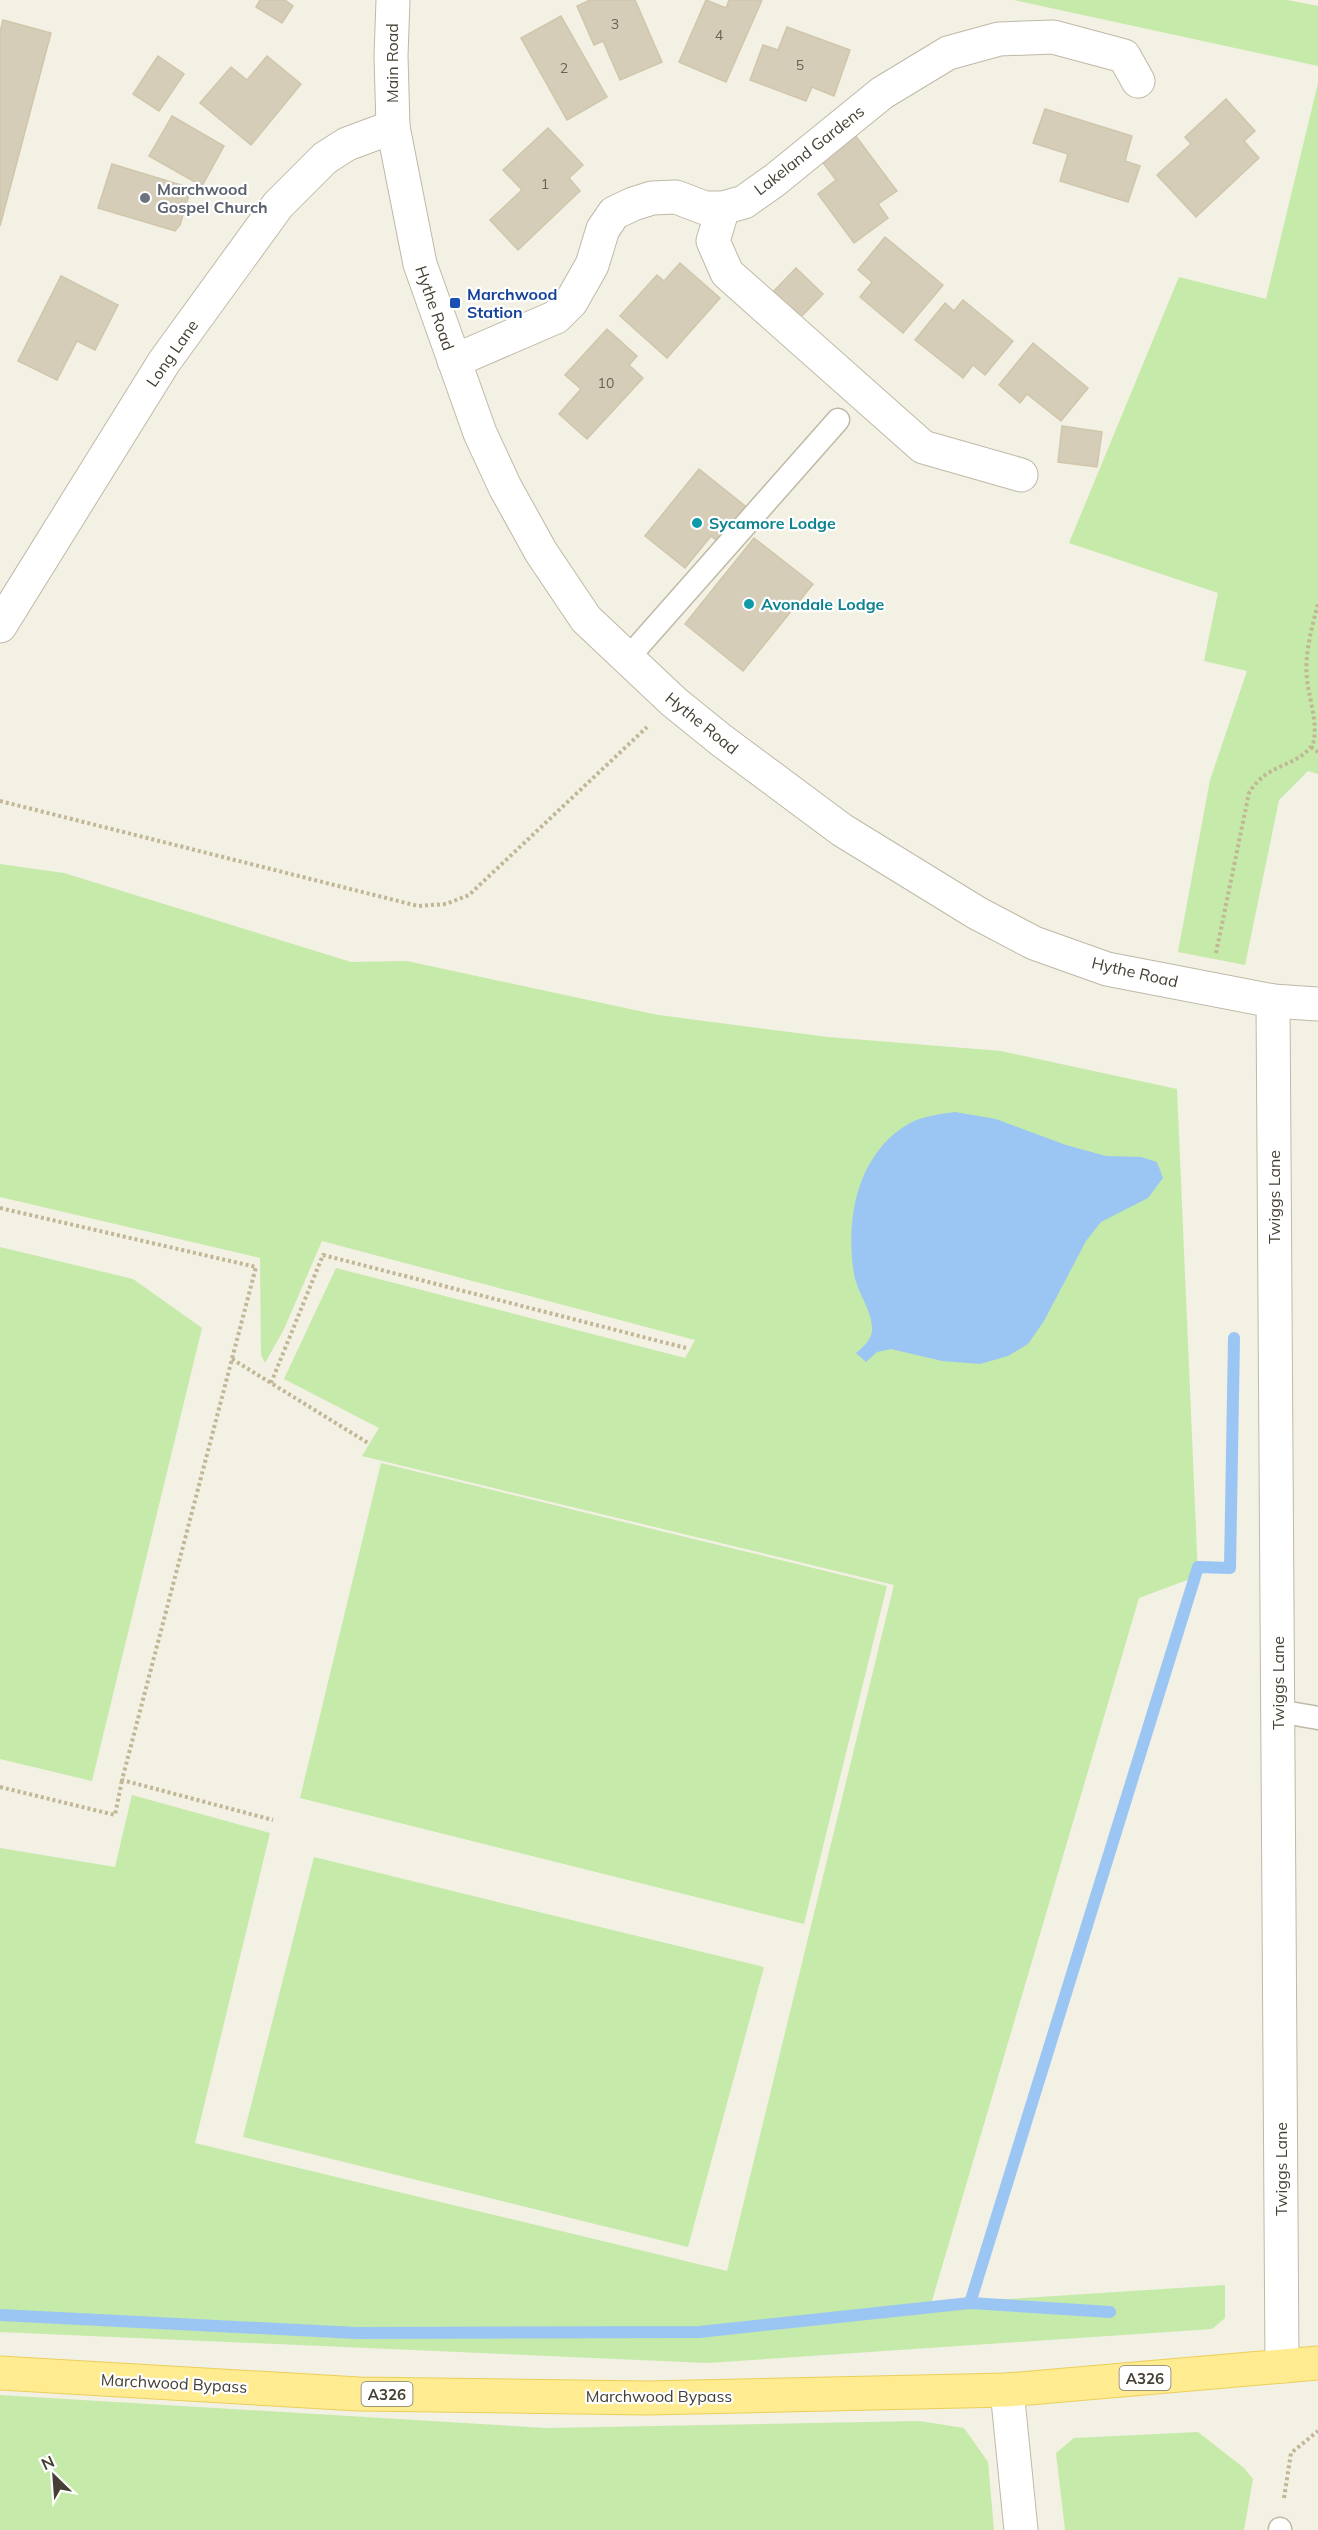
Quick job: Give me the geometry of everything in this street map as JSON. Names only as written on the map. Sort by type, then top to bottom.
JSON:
[{"type":"main road","name":"Marchwood Bypass","points":[[0,2373],[359,2394],[647,2398],[1007,2390],[1318,2363]]},
{"type":"street","name":"Main Road","points":[[393,0],[391,56],[393,127]]},
{"type":"street","name":"Lakeland Gardens","points":[[454,361],[556,317],[571,302],[592,265],[603,229],[614,213],[652,198],[675,197],[705,208],[723,208],[744,202],[775,180],[882,93],[948,53],[999,39],[1053,37],[1124,56],[1138,81]]},
{"type":"street","name":"Hythe Road","points":[[393,127],[420,264],[480,433],[505,487],[541,552],[586,619],[627,659],[674,702],[842,830],[977,913],[1034,943],[1107,969],[1273,1001],[1318,1004]]},
{"type":"street","name":"Long Lane","points":[[0,626],[164,362],[278,205],[325,158],[347,144],[393,127]]},
{"type":"street","points":[[723,208],[713,241],[727,273],[923,447],[1022,475]]},
{"type":"street","name":"Twiggs Lane","points":[[1273,1001],[1282,2366]]},
{"type":"street","points":[[1007,2390],[1021,2530]]},
{"type":"lane","points":[[627,659],[838,420]]},
{"type":"lane","points":[[1278,1712],[1318,1718]]},
{"type":"path","points":[[1209,988],[1240,825],[1249,794],[1256,781],[1270,770],[1305,754],[1311,747],[1318,729],[1308,686],[1307,666],[1311,630],[1318,604]]},
{"type":"path","points":[[0,801],[418,906],[446,904],[469,895],[674,702]]},
{"type":"path","points":[[1311,747],[1318,752]]},
{"type":"path","points":[[0,1208],[256,1267],[122,1780],[115,1815],[0,1787]]},
{"type":"path","points":[[272,1383],[323,1255],[686,1348]]},
{"type":"path","points":[[232,1359],[368,1443]]},
{"type":"path","points":[[122,1780],[273,1820]]},
{"type":"path","points":[[1280,2529],[1291,2453],[1318,2431]]},
{"type":"green space","points":[[1014,0],[1287,0],[1318,6],[1318,66]]},
{"type":"green space","points":[[1318,83],[1318,774],[1308,771],[1279,800],[1245,965],[1178,952],[1210,780],[1247,671],[1204,661],[1218,593],[1069,543],[1179,277],[1266,299]]},
{"type":"green space","points":[[0,864],[64,873],[351,962],[407,961],[658,1015],[828,1037],[1001,1051],[1177,1089],[1198,1576],[1139,1598],[931,2304],[1225,2285],[1225,2318],[1212,2329],[708,2363],[0,2332],[0,1848],[115,1867],[132,1795],[270,1833],[195,2143],[727,2271],[894,1585],[362,1456],[379,1428],[284,1379],[336,1268],[685,1358],[695,1340],[322,1241],[284,1329],[265,1363],[261,1355],[260,1258],[0,1197]]},
{"type":"green space","points":[[0,1247],[133,1279],[202,1328],[92,1781],[0,1759]]},
{"type":"green space","points":[[381,1463],[887,1586],[804,1924],[300,1798]]},
{"type":"green space","points":[[314,1857],[764,1967],[688,2247],[243,2137]]},
{"type":"green space","points":[[0,2395],[547,2428],[919,2421],[964,2428],[988,2462],[994,2530],[0,2530]]},
{"type":"green space","points":[[1198,2432],[1244,2468],[1253,2479],[1244,2530],[1065,2530],[1056,2453],[1074,2438]]},
{"type":"water","points":[[955,1112],[996,1119],[1066,1145],[1106,1156],[1141,1157],[1157,1162],[1163,1178],[1148,1198],[1101,1222],[1086,1241],[1044,1321],[1028,1344],[1008,1356],[980,1364],[942,1361],[891,1349],[877,1352],[866,1362],[856,1353],[865,1345],[872,1331],[871,1320],[854,1274],[852,1253],[854,1210],[859,1189],[867,1169],[892,1136],[915,1121]]},
{"type":"building","points":[[260,0],[285,0],[293,6],[282,23],[256,7]]},
{"type":"building","points":[[590,0],[635,0],[662,62],[620,80],[603,41],[594,45],[577,6]]},
{"type":"building","points":[[706,0],[726,8],[729,0],[762,0],[726,82],[679,62]]},
{"type":"building","points":[[561,16],[607,97],[567,120],[521,38]]},
{"type":"building","points":[[3,20],[51,33],[0,226],[0,32]]},
{"type":"building","points":[[787,27],[850,50],[834,96],[812,87],[806,101],[750,80],[763,45],[778,50]]},
{"type":"building","points":[[158,56],[184,74],[159,111],[133,94]]},
{"type":"building","points":[[267,56],[301,84],[251,145],[200,103],[231,67],[247,80]]},
{"type":"building","points":[[1226,99],[1255,131],[1244,141],[1259,158],[1196,217],[1157,175],[1191,144],[1185,137]]},
{"type":"building","points":[[1045,109],[1132,136],[1125,161],[1140,166],[1128,202],[1060,181],[1068,154],[1033,143]]},
{"type":"building","points":[[172,116],[224,146],[202,186],[149,156]]},
{"type":"building","points":[[548,128],[583,165],[569,178],[580,191],[518,250],[490,220],[522,190],[503,170]]},
{"type":"building","points":[[855,135],[897,191],[878,204],[888,218],[854,243],[818,194],[836,180],[821,160]]},
{"type":"building","name":"Marchwood Gospel Church","points":[[112,164],[191,188],[180,225],[175,231],[98,208]]},
{"type":"building","points":[[885,237],[943,285],[903,333],[860,297],[872,282],[858,270]]},
{"type":"building","points":[[680,263],[720,298],[667,358],[620,316],[657,275],[664,281]]},
{"type":"building","points":[[796,268],[823,294],[797,321],[770,295]]},
{"type":"building","points":[[61,276],[118,305],[95,350],[77,341],[57,380],[18,361]]},
{"type":"building","points":[[963,300],[1013,341],[985,375],[973,365],[963,378],[915,340],[945,303],[954,311]]},
{"type":"building","points":[[607,329],[637,356],[629,365],[643,378],[587,439],[559,414],[581,389],[565,375]]},
{"type":"building","points":[[1033,343],[1088,388],[1061,421],[1027,394],[1020,403],[999,385]]},
{"type":"building","points":[[1062,426],[1102,432],[1097,467],[1058,462]]},
{"type":"building","name":"Sycamore Lodge","points":[[699,469],[749,509],[721,544],[711,536],[685,568],[645,536]]},
{"type":"building","name":"Avondale Lodge","points":[[754,538],[813,584],[743,671],[685,624]]},
{"type":"waterway","points":[[970,2303],[1198,1567],[1230,1568],[1234,1338]]},
{"type":"waterway","points":[[0,2315],[356,2333],[699,2332],[970,2303],[1110,2312]]},
{"type":"place","name":"Marchwood Gospel Church","points":[[145,198]]},
{"type":"place","name":"Marchwood Station","points":[[455,303]]},
{"type":"place","name":"Sycamore Lodge","points":[[697,523]]},
{"type":"place","name":"Avondale Lodge","points":[[749,604]]}]
